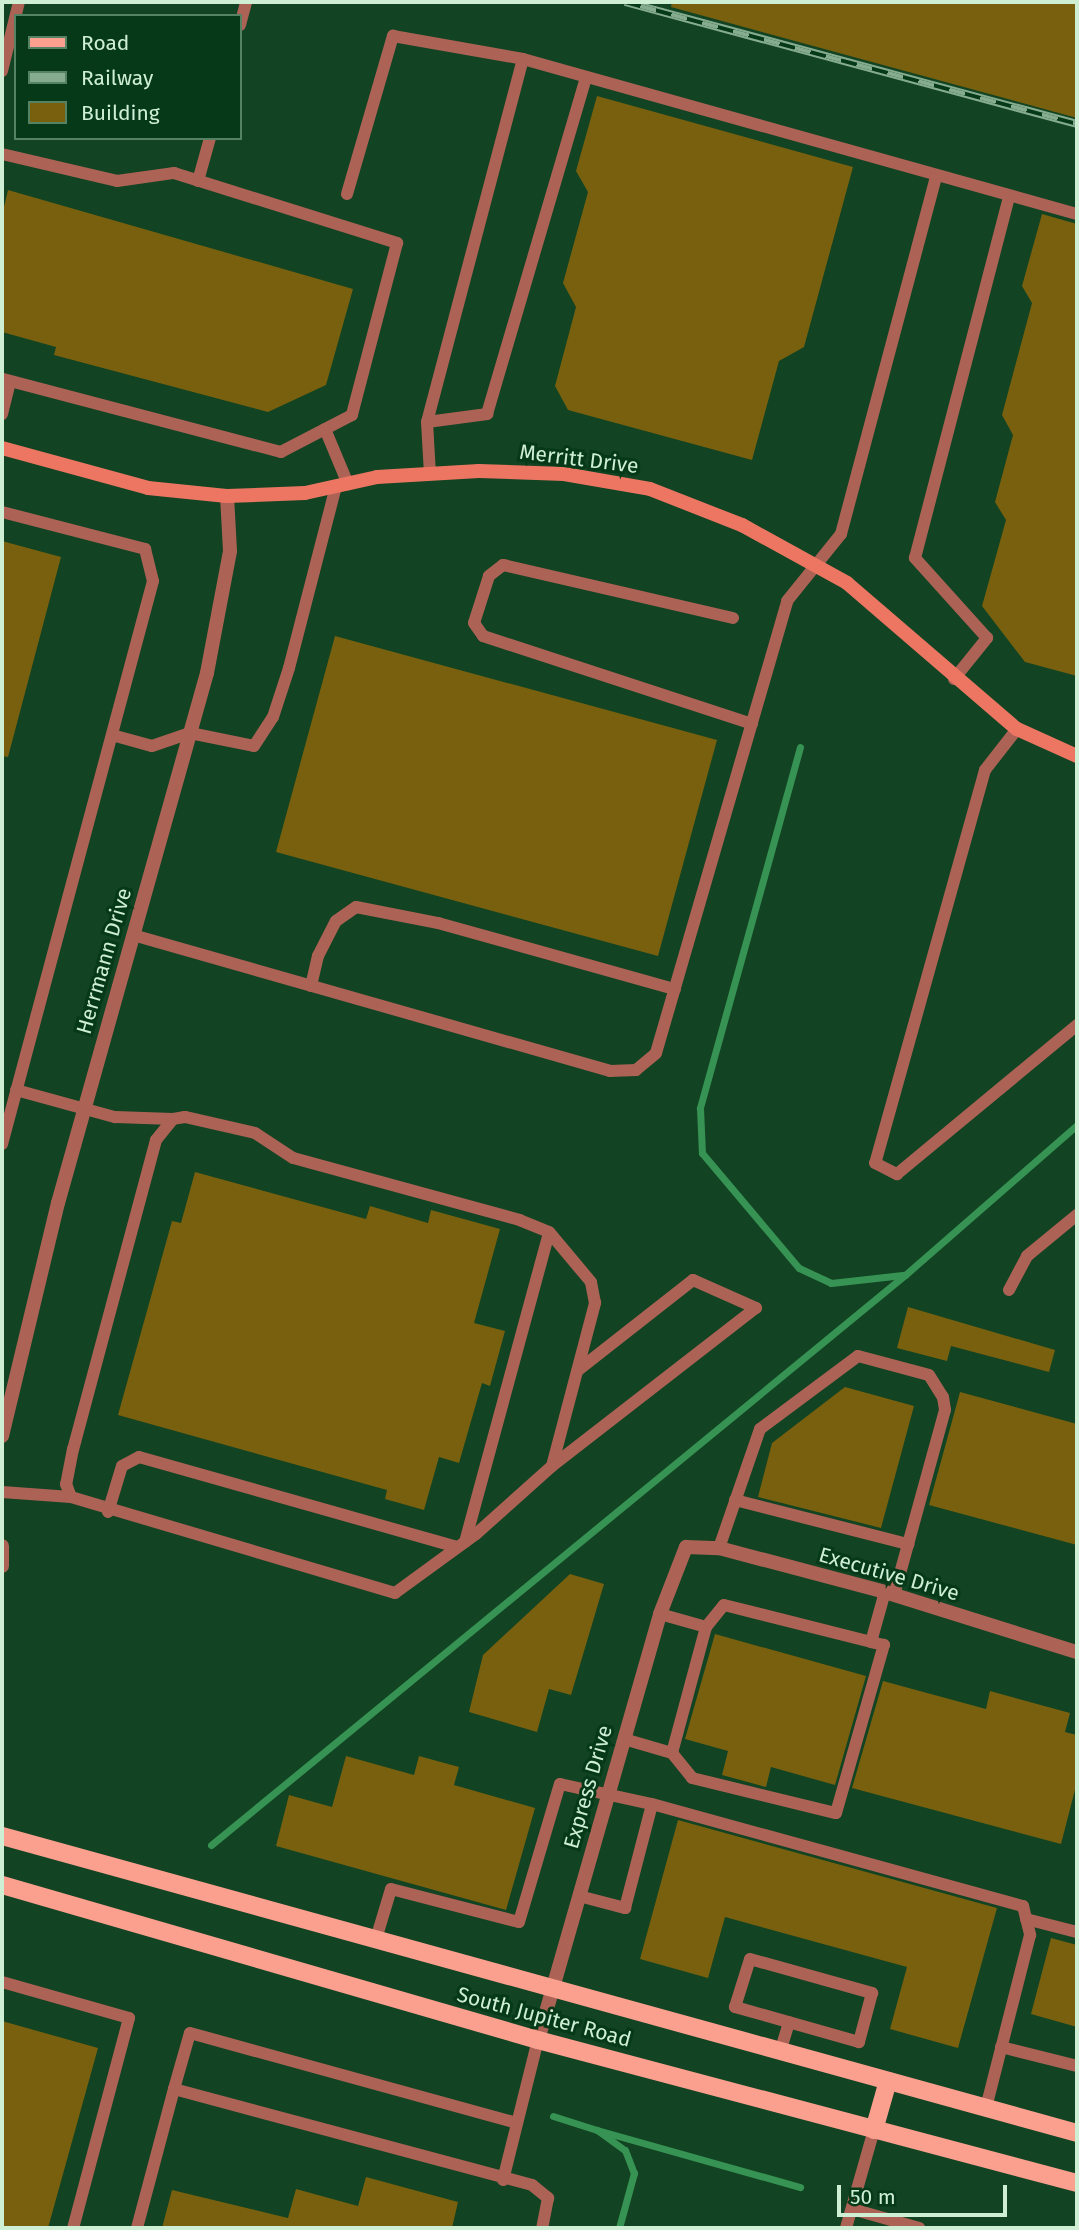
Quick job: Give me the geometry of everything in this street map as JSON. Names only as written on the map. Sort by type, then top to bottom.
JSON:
[{"type":"main road","name":"South Jupiter Road","points":[[2,1836],[1077,2133]]},
{"type":"main road","name":"South Jupiter Road","points":[[2,1885],[538,2040],[1077,2183]]},
{"type":"main road","points":[[874,2130],[888,2081]]},
{"type":"street","name":"Merritt Drive","points":[[2,448],[148,488],[227,496],[430,474],[564,474],[650,489],[742,525],[847,583],[954,679],[1017,729],[1077,756]]},
{"type":"street","name":"Herrmann Drive","points":[[2,1436],[7,1393],[190,733],[230,551],[227,496]]},
{"type":"street","points":[[2,1546],[2,1566]]},
{"type":"street","name":"Executive Drive","points":[[686,1547],[719,1548],[890,1594],[1077,1653]]},
{"type":"street","name":"Express Drive","points":[[538,2040],[660,1615],[686,1547]]},
{"type":"lane","points":[[2,71],[14,22]]},
{"type":"lane","points":[[347,194],[393,36],[523,59],[936,177],[1077,214]]},
{"type":"lane","points":[[430,474],[427,422],[523,59]]},
{"type":"lane","points":[[427,422],[487,414],[586,77]]},
{"type":"lane","points":[[198,181],[208,140]]},
{"type":"lane","points":[[2,154],[117,181],[174,173],[397,243],[352,415],[281,452],[6,381],[2,414]]},
{"type":"lane","points":[[133,935],[610,1071],[636,1070],[656,1053],[787,601],[841,534],[936,177]]},
{"type":"lane","points":[[954,679],[987,638],[915,558],[1009,196]]},
{"type":"lane","points":[[111,735],[152,746],[190,733],[254,746],[273,717],[342,485],[325,429]]},
{"type":"lane","points":[[2,512],[145,549],[153,582],[2,1144]]},
{"type":"lane","points":[[733,618],[503,565],[489,576],[474,623],[483,636],[751,724]]},
{"type":"lane","points":[[1017,729],[985,770],[875,1163],[897,1174],[1077,1025]]},
{"type":"lane","points":[[311,986],[318,956],[336,921],[356,907],[438,923],[675,989]]},
{"type":"lane","points":[[16,1090],[115,1117],[173,1119],[186,1116],[255,1133],[293,1158],[549,1232],[591,1282],[595,1303],[552,1466]]},
{"type":"lane","points":[[71,1497],[66,1484],[74,1449],[156,1140],[173,1119]]},
{"type":"lane","points":[[1009,1290],[1027,1256],[1077,1215]]},
{"type":"lane","points":[[461,1545],[549,1232]]},
{"type":"lane","points":[[2,1492],[71,1497],[108,1512],[396,1593],[461,1545],[552,1466],[756,1308],[693,1280],[577,1371]]},
{"type":"lane","points":[[719,1548],[760,1429],[858,1356],[929,1375],[943,1397],[945,1410],[908,1544],[871,1642]]},
{"type":"lane","points":[[108,1512],[122,1466],[139,1457],[461,1545]]},
{"type":"lane","points":[[735,1500],[908,1544]]},
{"type":"lane","points":[[624,1739],[672,1753],[692,1778],[836,1813],[884,1645],[724,1605],[706,1627],[672,1753]]},
{"type":"lane","points":[[660,1615],[706,1627]]},
{"type":"lane","points":[[376,1939],[391,1889],[519,1922],[560,1784],[652,1804],[1023,1906],[1030,1934],[986,2108]]},
{"type":"lane","points":[[579,1896],[625,1908],[652,1804]]},
{"type":"lane","points":[[1026,1919],[1077,1932]]},
{"type":"lane","points":[[750,1959],[872,1993],[859,2042],[789,2022],[735,2007],[750,1959]]},
{"type":"lane","points":[[2,1982],[129,2018],[73,2228]]},
{"type":"lane","points":[[780,2052],[789,2022]]},
{"type":"lane","points":[[136,2228],[191,2033],[517,2123]]},
{"type":"lane","points":[[503,2180],[538,2040]]},
{"type":"lane","points":[[1001,2047],[1077,2066]]},
{"type":"lane","points":[[174,2089],[503,2180],[532,2185],[548,2198],[542,2228]]},
{"type":"lane","points":[[846,2228],[874,2130]]},
{"type":"lane","points":[[852,2209],[919,2228]]},
{"type":"building","points":[[672,2],[1077,2],[1077,118],[671,7]]},
{"type":"building","points":[[597,96],[853,167],[804,347],[779,361],[752,460],[568,410],[555,386],[576,307],[563,283],[588,192],[576,171]]},
{"type":"building","points":[[8,190],[353,289],[326,385],[268,412],[54,355],[56,347],[2,332],[2,215]]},
{"type":"building","points":[[1042,214],[1077,224],[1077,676],[1025,662],[982,606],[1006,520],[995,502],[1013,435],[1002,415],[1032,303],[1022,286]]},
{"type":"building","points":[[2,541],[61,557],[8,757],[2,756]]},
{"type":"building","points":[[335,636],[717,740],[658,956],[276,852]]},
{"type":"building","points":[[195,1172],[366,1219],[370,1206],[428,1223],[431,1210],[500,1229],[474,1323],[505,1331],[490,1386],[482,1383],[459,1463],[439,1457],[424,1510],[385,1499],[387,1490],[118,1415],[172,1221],[181,1223]]},
{"type":"building","points":[[908,1307],[1055,1350],[1049,1372],[951,1346],[947,1361],[897,1348]]},
{"type":"building","points":[[845,1387],[914,1406],[881,1528],[758,1497],[772,1443]]},
{"type":"building","points":[[960,1392],[1077,1424],[1077,1545],[929,1505]]},
{"type":"building","points":[[570,1574],[604,1584],[571,1695],[549,1689],[537,1732],[469,1712],[483,1655]]},
{"type":"building","points":[[715,1634],[866,1676],[835,1785],[771,1767],[766,1787],[722,1775],[728,1751],[685,1739]]},
{"type":"building","points":[[883,1681],[986,1709],[990,1691],[1070,1713],[1065,1732],[1077,1735],[1077,1782],[1061,1844],[852,1788]]},
{"type":"building","points":[[346,1756],[414,1775],[419,1756],[459,1767],[454,1785],[535,1808],[506,1910],[276,1846],[289,1795],[332,1807]]},
{"type":"building","points":[[678,1820],[997,1908],[958,2048],[890,2029],[907,1967],[725,1917],[708,1978],[640,1959]]},
{"type":"building","points":[[1051,1938],[1077,1945],[1077,2027],[1031,2014]]},
{"type":"building","points":[[2,2021],[98,2048],[48,2228],[2,2228]]},
{"type":"building","points":[[366,2177],[458,2202],[452,2228],[162,2228],[172,2190],[288,2218],[296,2189],[358,2206]]},
{"type":"waterway","points":[[800,747],[700,1108],[702,1153],[799,1268],[831,1283],[903,1275]]},
{"type":"waterway","points":[[211,1845],[905,1275],[1077,1125]]},
{"type":"waterway","points":[[553,2116],[597,2130],[625,2150],[634,2173],[619,2228]]},
{"type":"waterway","points":[[597,2130],[800,2187]]},
{"type":"railway","points":[[625,2],[1077,124]]}]
